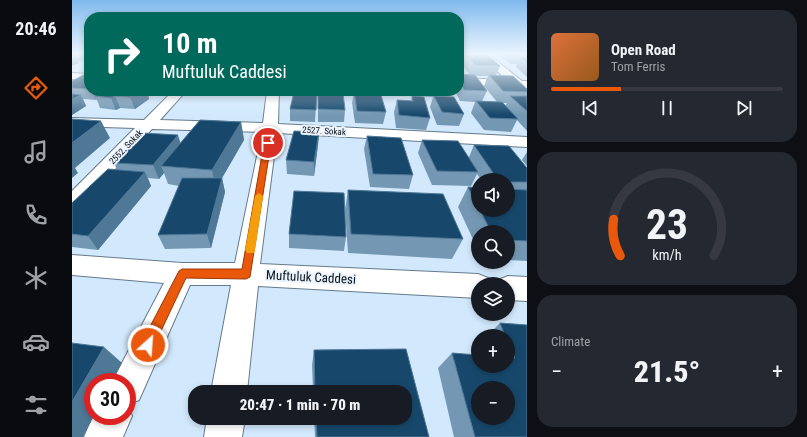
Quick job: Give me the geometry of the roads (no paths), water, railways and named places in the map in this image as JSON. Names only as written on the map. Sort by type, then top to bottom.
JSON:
[{"type":"street","points":[[508,74],[524,87]]},
{"type":"street","points":[[72,76],[84,77]]},
{"type":"street","points":[[72,88],[84,80]]},
{"type":"street","points":[[464,81],[524,87]]},
{"type":"street","name":"2552. Sokak","points":[[72,203],[175,96]]},
{"type":"street","points":[[230,385],[246,274],[270,128],[273,96]]},
{"type":"street","name":"2527. Sokak","points":[[72,122],[270,128],[527,142]]},
{"type":"street","name":"Muftuluk Caddesi","points":[[72,265],[182,274],[246,274],[471,286]]},
{"type":"street","points":[[134,373],[182,274]]},
{"type":"street","points":[[515,288],[527,289]]},
{"type":"street","points":[[103,437],[109,425]]},
{"type":"street","points":[[223,437],[225,425]]}]
